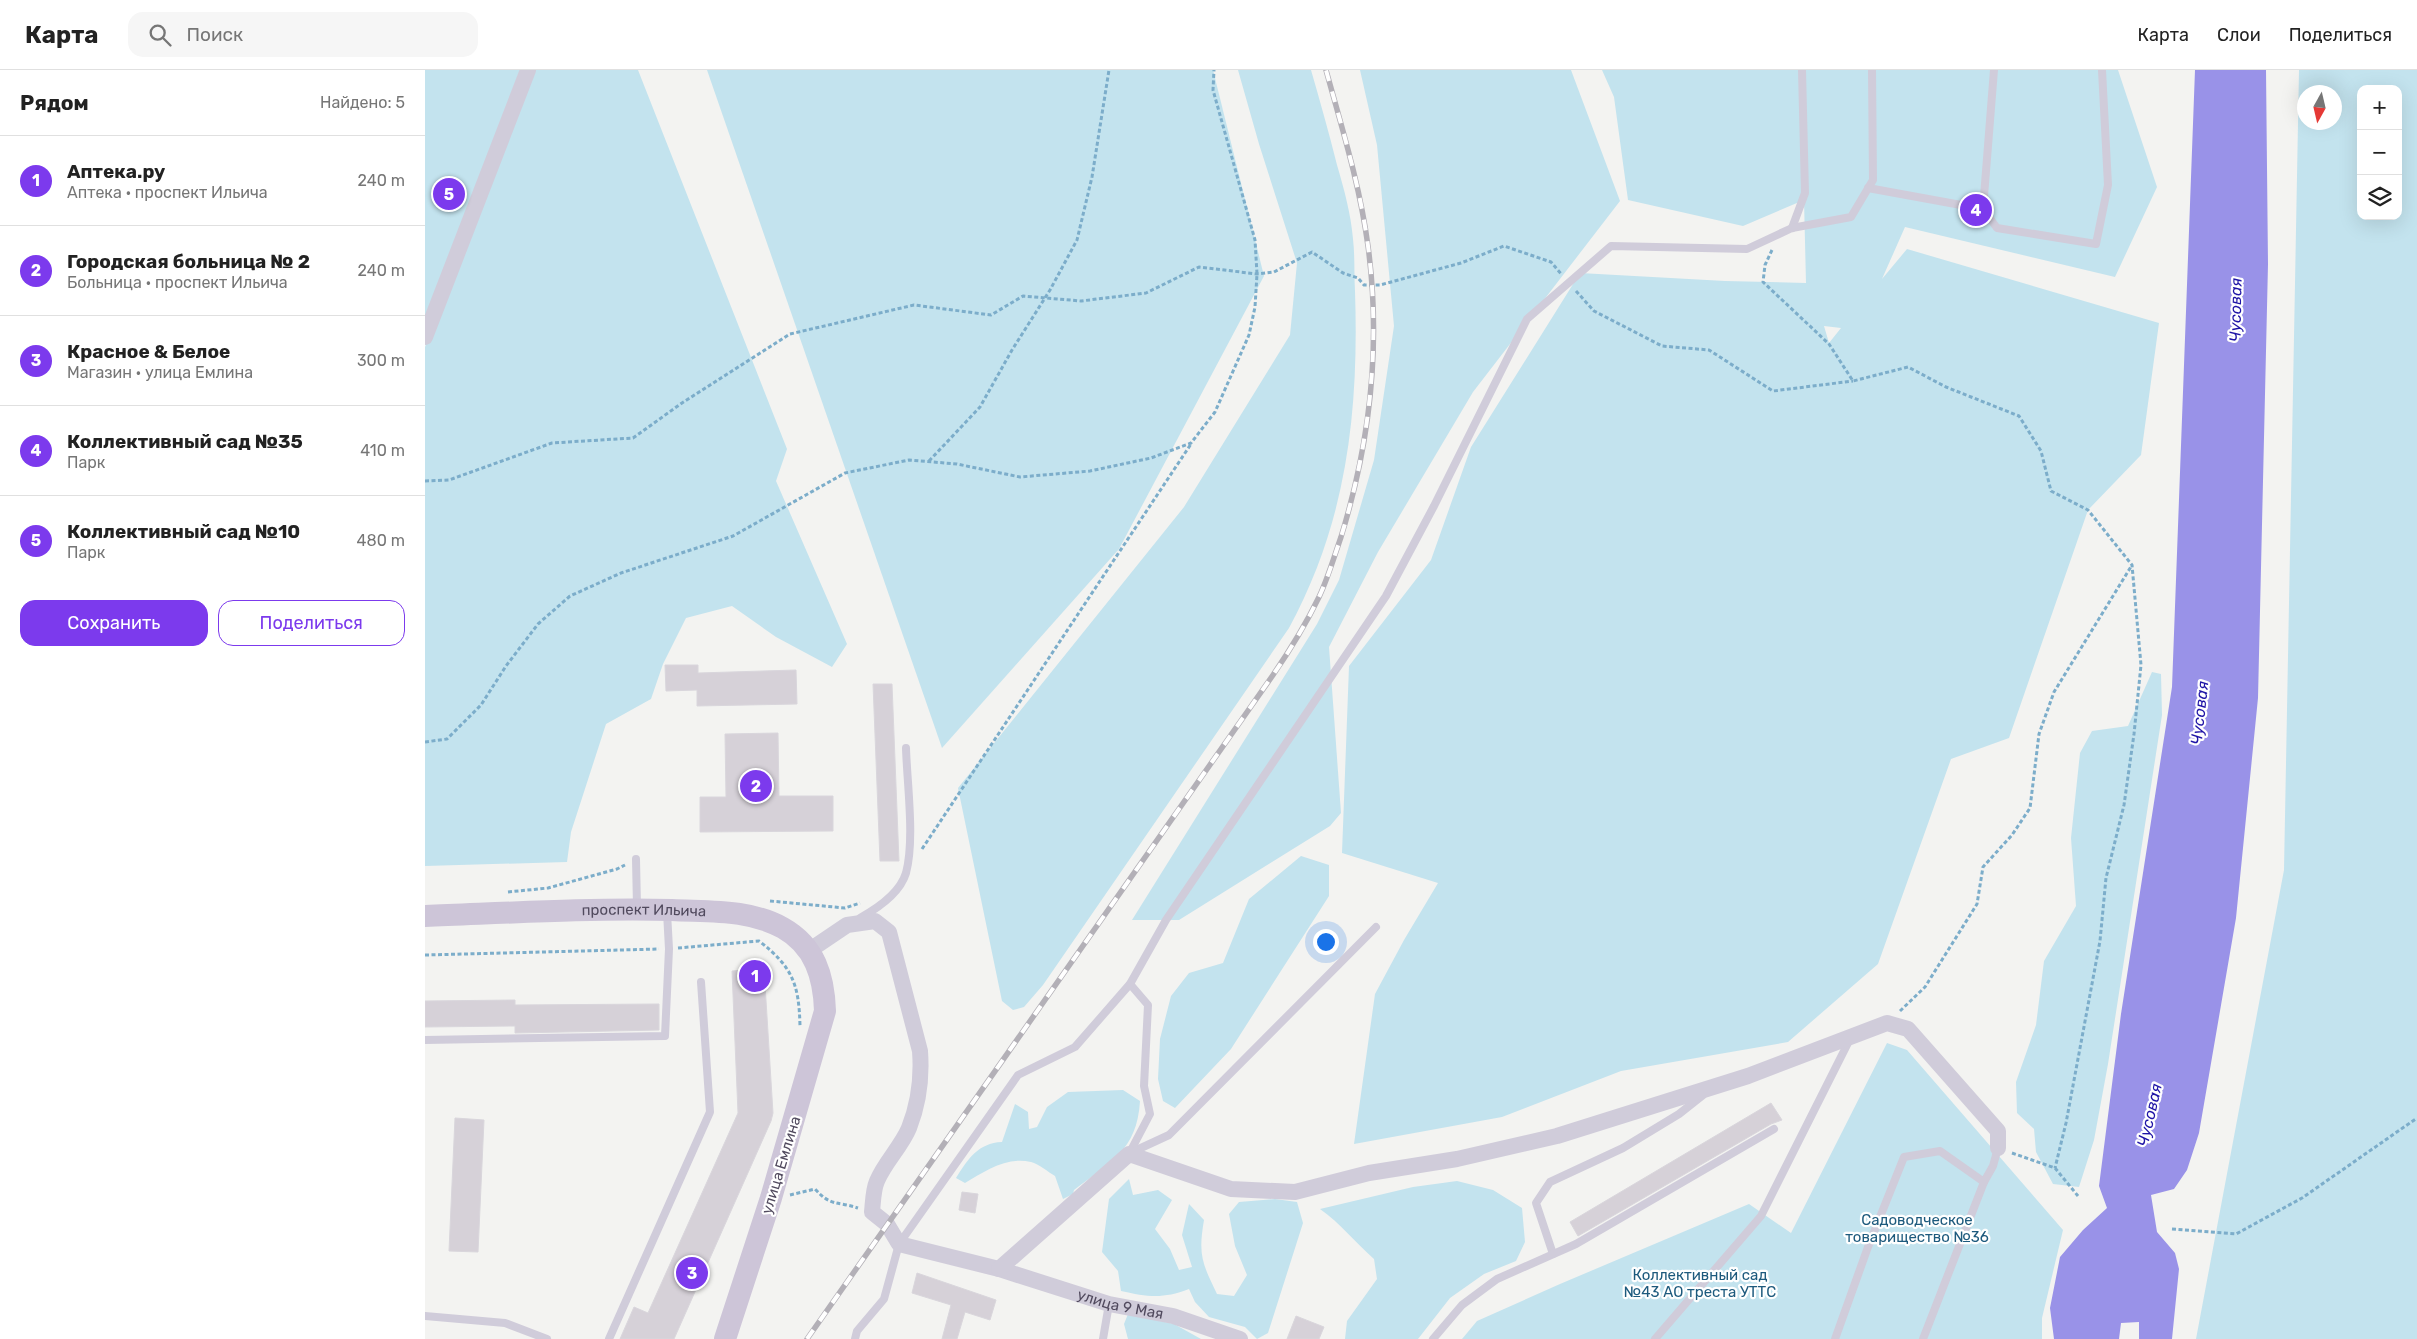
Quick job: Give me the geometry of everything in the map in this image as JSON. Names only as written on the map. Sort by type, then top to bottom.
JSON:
[{"type":"street","points":[[425,337],[528,70]]},
{"type":"street","name":"проспект Ильича","points":[[425,916],[637,909],[732,912],[755,917],[784,929],[809,950],[819,968],[824,989]]},
{"type":"street","points":[[809,950],[847,925],[875,921],[889,932],[920,1051],[919,1094],[909,1129],[876,1182],[872,1212],[887,1224],[899,1244]]},
{"type":"street","name":"улица Емлина","points":[[725,1339],[771,1198],[819,1039],[825,1011],[824,989]]},
{"type":"street","points":[[999,1270],[1129,1154],[1231,1189],[1295,1192],[1369,1173],[1457,1158],[1557,1136],[1714,1086],[1887,1023],[1908,1029],[1998,1130],[1998,1148]]},
{"type":"street","name":"улица 9 Мая","points":[[899,1244],[999,1270],[1109,1304],[1173,1316],[1240,1339]]},
{"type":"lane","points":[[1792,228],[1805,193],[1802,70]]},
{"type":"lane","points":[[855,1339],[857,1331],[884,1299],[899,1244],[1018,1075],[1075,1047],[1130,984],[1166,920],[1386,596],[1527,319],[1611,246],[1747,248],[1792,228],[1851,217],[1873,180],[1872,70]]},
{"type":"lane","points":[[1994,70],[1983,209],[1997,228],[2096,244],[2108,185],[2102,70]]},
{"type":"lane","points":[[1868,188],[1983,209]]},
{"type":"lane","points":[[847,925],[890,899],[906,874],[909,842],[906,748]]},
{"type":"lane","points":[[636,859],[637,909]]},
{"type":"lane","points":[[425,1040],[665,1036],[669,949],[667,910]]},
{"type":"lane","points":[[1129,1154],[1169,1135],[1376,927]]},
{"type":"lane","points":[[609,1339],[710,1112],[701,982]]},
{"type":"lane","points":[[1129,1154],[1150,1114],[1144,1086],[1148,1005],[1130,984]]},
{"type":"lane","points":[[1655,1339],[1761,1216],[1851,1037]]},
{"type":"lane","points":[[1553,1254],[1536,1204],[1550,1182],[1623,1148],[1679,1114],[1714,1086]]},
{"type":"lane","points":[[1433,1339],[1462,1304],[1497,1279],[1576,1244],[1774,1129]]},
{"type":"lane","points":[[1923,1339],[1984,1182],[1993,1166],[1998,1148]]},
{"type":"lane","points":[[1835,1339],[1868,1247],[1904,1157],[1940,1150],[1984,1182]]},
{"type":"lane","points":[[1103,1339],[1109,1304]]},
{"type":"lane","points":[[425,1316],[505,1323],[547,1339]]},
{"type":"path","points":[[929,461],[980,407],[1077,240],[1094,167],[1109,70]]},
{"type":"path","points":[[921,850],[1191,443],[1215,412],[1249,335],[1255,307],[1257,274],[1255,240],[1213,90],[1214,70]]},
{"type":"path","points":[[1792,228],[1774,246],[1765,265],[1763,282],[1829,344],[1853,381]]},
{"type":"path","points":[[425,481],[449,480],[552,444],[633,438],[682,403],[790,334],[914,305],[991,316],[1023,296],[1081,301],[1146,292],[1199,267],[1257,274],[1274,272],[1312,252],[1343,272],[1358,278],[1364,285],[1380,285],[1461,263],[1505,246],[1551,262],[1594,311],[1662,346],[1709,350],[1773,391],[1853,381],[1908,367],[1946,387],[2019,416],[2041,451],[2051,491],[2088,510],[2133,565],[2141,665],[2134,734],[2124,805],[2105,878],[2100,941],[2078,1060],[2055,1168]]},
{"type":"path","points":[[425,742],[447,739],[481,705],[506,666],[538,624],[570,596],[621,573],[733,536],[845,473],[909,460],[957,464],[1020,477],[1090,471],[1151,458],[1191,443]]},
{"type":"path","points":[[1887,1023],[1925,987],[1977,904],[1983,867],[2012,835],[2030,808],[2039,734],[2054,692],[2133,565]]},
{"type":"path","points":[[502,892],[548,888],[617,869],[636,859]]},
{"type":"path","points":[[767,900],[845,908],[863,902]]},
{"type":"path","points":[[425,955],[669,949],[759,941],[779,956],[791,975],[799,1005],[800,1034]]},
{"type":"path","points":[[2172,1229],[2236,1234],[2303,1198],[2417,1118]]},
{"type":"path","points":[[1998,1148],[2055,1168],[2078,1196]]},
{"type":"path","points":[[791,1195],[815,1190],[825,1201],[832,1204],[849,1205],[872,1212]]},
{"type":"green space","points":[[425,70],[520,70],[425,319]]},
{"type":"green space","points":[[534,70],[638,70],[787,449],[776,481],[847,644],[832,667],[776,637],[732,606],[686,618],[663,664],[651,699],[606,724],[571,832],[567,862],[425,866],[425,347]]},
{"type":"green space","points":[[707,70],[1213,70],[1264,276],[1119,549],[942,748]]},
{"type":"green space","points":[[1238,70],[1311,70],[1347,202],[1354,252],[1355,380],[1345,465],[1336,506],[1309,588],[1289,628],[1043,985],[1024,1007],[1013,1010],[1002,1001],[958,788],[1184,507],[1290,335],[1297,263],[1259,144]]},
{"type":"green space","points":[[1360,70],[1571,70],[1620,201],[1473,392],[1378,552],[1329,647],[1341,813],[1330,826],[1179,920],[1132,920],[1317,624],[1339,580],[1374,460],[1394,326],[1377,145]]},
{"type":"green space","points":[[1602,70],[2118,70],[2157,187],[2115,277],[1905,227],[1882,279],[1907,249],[2159,323],[2141,455],[2088,510],[2009,738],[1951,759],[1878,964],[1788,1042],[1621,1071],[1502,1117],[1354,1144],[1375,994],[1438,883],[1342,853],[1349,666],[1431,560],[1471,447],[1580,273],[1725,281],[1806,283],[1804,200],[1743,226],[1628,200],[1614,97]],"holes":[[[1824,326],[1841,328],[1829,343]]]},
{"type":"green space","points":[[2299,70],[2417,70],[2417,1339],[2196,1339],[2284,870],[2298,130],[2342,130],[2342,85],[2299,85]]},
{"type":"green space","points":[[2152,672],[2161,674],[2162,715],[2108,1064],[2094,1140],[2079,1187],[2053,1184],[2036,1152],[2034,1129],[2017,1113],[2016,1082],[2036,1025],[2044,961],[2076,906],[2071,838],[2080,753],[2092,731],[2128,726]]},
{"type":"green space","points":[[1301,856],[1329,865],[1329,896],[1231,1049],[1175,1108],[1163,1101],[1158,1079],[1160,1039],[1171,996],[1189,973],[1223,963],[1249,899]]},
{"type":"green space","name":"Садоводческое товарищество №36","points":[[1887,1043],[1907,1050],[2063,1230],[2042,1318],[2042,1339],[1462,1339],[1477,1321],[1749,1204],[1791,1233]]},
{"type":"green space","points":[[1123,1090],[1140,1101],[1138,1118],[1133,1132],[1119,1154],[1074,1190],[1073,1194],[1063,1199],[1055,1176],[1031,1162],[1013,1161],[1005,1163],[965,1183],[956,1178],[969,1159],[980,1149],[986,1145],[1002,1142],[1015,1104],[1028,1112],[1029,1129],[1037,1127],[1047,1107],[1068,1092]]},
{"type":"green space","points":[[1129,1179],[1133,1195],[1158,1190],[1172,1200],[1155,1229],[1170,1249],[1179,1270],[1192,1267],[1182,1235],[1189,1204],[1204,1220],[1201,1242],[1203,1258],[1217,1294],[1234,1296],[1247,1275],[1235,1246],[1229,1214],[1239,1202],[1275,1199],[1297,1202],[1303,1223],[1268,1333],[1257,1339],[1245,1327],[1209,1317],[1195,1302],[1189,1289],[1163,1296],[1139,1295],[1121,1291],[1118,1271],[1102,1252],[1109,1199]]},
{"type":"green space","points":[[1457,1181],[1493,1190],[1522,1208],[1525,1242],[1516,1261],[1484,1274],[1450,1298],[1418,1339],[1345,1339],[1347,1321],[1377,1279],[1374,1259],[1341,1226],[1320,1209],[1413,1187]]},
{"type":"green space","points":[[1128,1314],[1174,1324],[1201,1339],[1128,1339],[1124,1324]]},
{"type":"water","name":"Чусовая","points":[[2195,70],[2266,70],[2268,264],[2258,698],[2236,918],[2199,1133],[2187,1170],[2174,1189],[2151,1195],[2157,1232],[2175,1253],[2179,1269],[2172,1339],[2139,1339],[2139,1322],[2121,1323],[2119,1339],[2054,1339],[2050,1308],[2060,1257],[2083,1230],[2107,1208],[2099,1186],[2121,1014],[2172,687]]},
{"type":"building","points":[[665,665],[698,665],[698,673],[796,670],[797,704],[697,706],[697,690],[666,691]]},
{"type":"building","points":[[873,684],[892,684],[899,861],[880,861]]},
{"type":"building","points":[[778,733],[779,796],[833,796],[833,831],[700,832],[700,797],[726,797],[725,734]]},
{"type":"building","points":[[764,968],[773,1113],[771,1121],[674,1339],[620,1339],[634,1307],[648,1313],[738,1113],[732,971]]},
{"type":"building","points":[[515,1000],[515,1005],[659,1004],[659,1030],[515,1033],[515,1026],[425,1027],[425,1001]]},
{"type":"building","points":[[1771,1103],[1782,1120],[1771,1124],[1578,1236],[1570,1222]]},
{"type":"building","points":[[455,1118],[484,1120],[478,1252],[449,1251]]},
{"type":"building","points":[[962,1192],[978,1194],[975,1213],[959,1210]]},
{"type":"building","points":[[917,1273],[996,1300],[990,1320],[965,1312],[957,1339],[942,1339],[951,1305],[912,1293]]},
{"type":"building","points":[[1296,1316],[1324,1327],[1319,1339],[1287,1339]]},
{"type":"railway","points":[[807,1339],[1273,675],[1303,627],[1322,590],[1341,537],[1359,466],[1366,429],[1373,356],[1372,282],[1365,224],[1350,157],[1326,70]]},
{"type":"place","name":"Коллективный сад №10","points":[[449,194]]},
{"type":"place","name":"Коллективный сад №35","points":[[1976,210]]},
{"type":"place","name":"Городская больница № 2","points":[[756,786]]},
{"type":"place","name":"Аптека.ру","points":[[755,976]]},
{"type":"place","name":"Красное & Белое","points":[[692,1273]]},
{"type":"park label","name":"Коллективный сад №43 АО треста УТТС","points":[[1700,1284]]}]
